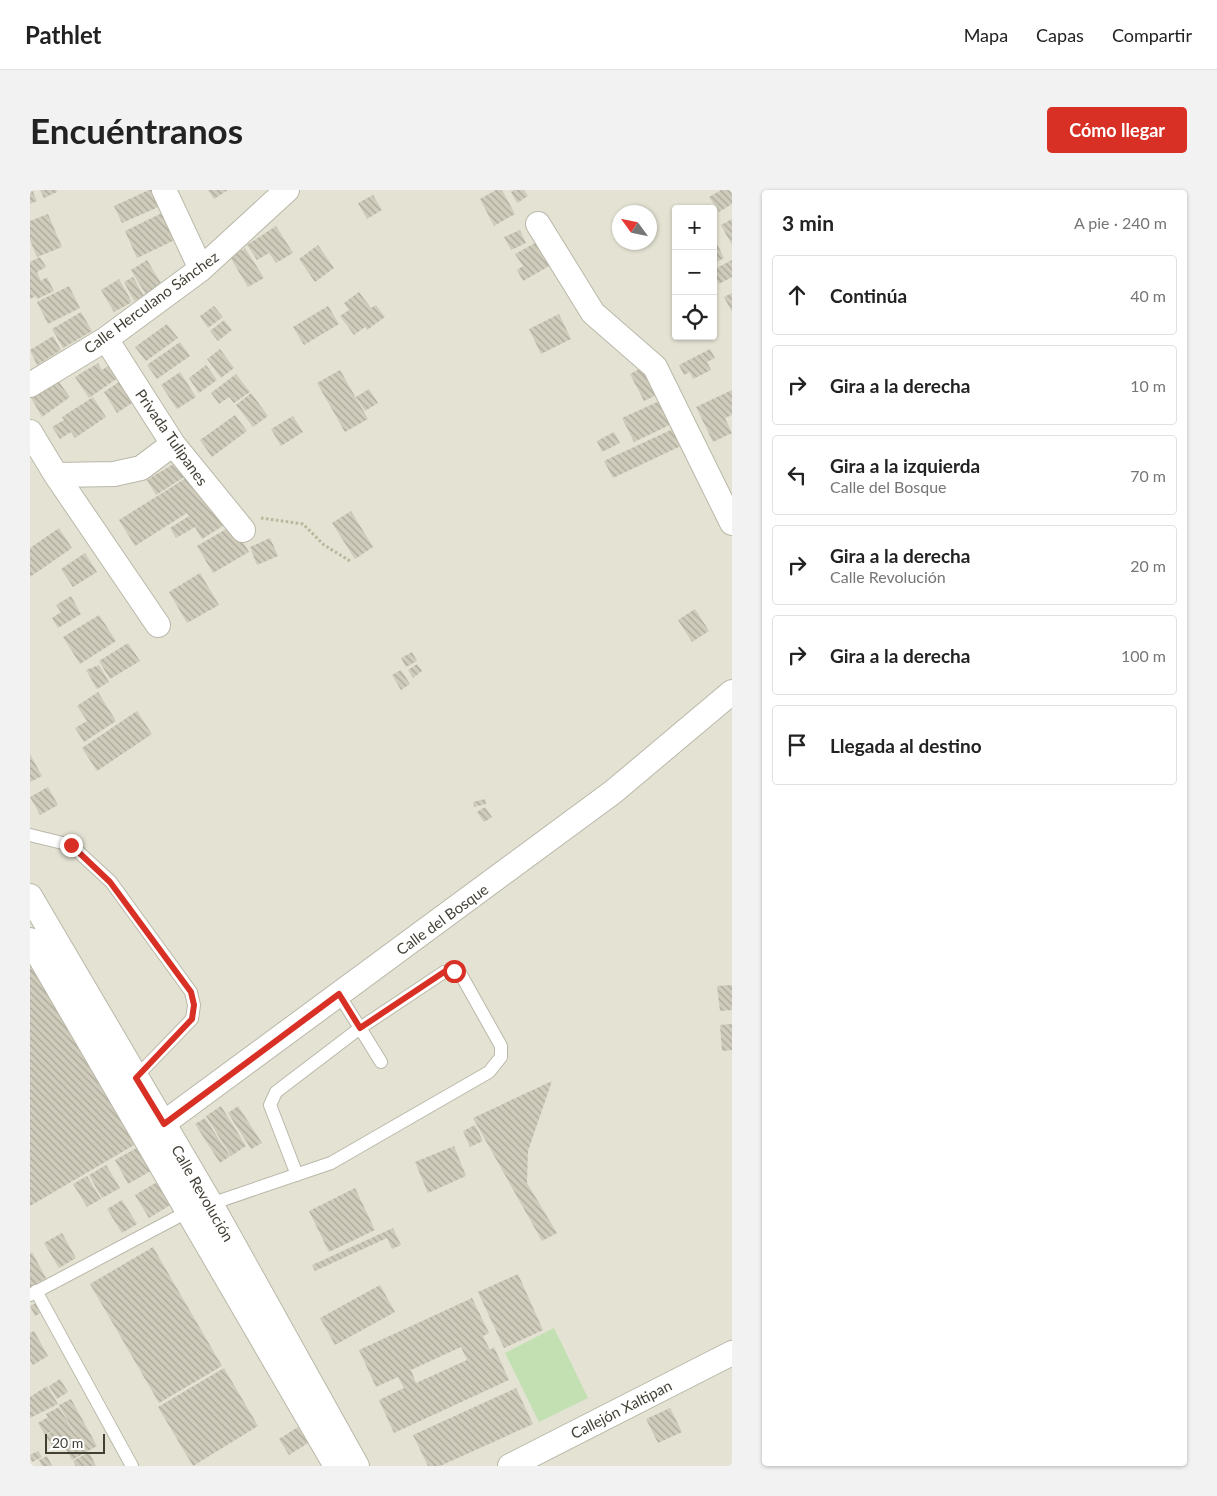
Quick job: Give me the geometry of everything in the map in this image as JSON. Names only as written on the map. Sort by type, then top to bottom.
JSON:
[{"type":"street","points":[[164,190],[201,270]]},
{"type":"street","name":"Calle Herculano Sánchez","points":[[30,386],[106,339],[201,270],[287,190]]},
{"type":"street","points":[[538,224],[593,313],[655,367],[732,523]]},
{"type":"street","name":"Privada Tulipanes","points":[[106,339],[173,444],[235,522]]},
{"type":"street","points":[[30,432],[56,475],[158,625]]},
{"type":"street","points":[[56,475],[114,474],[141,468],[173,444]]},
{"type":"street","name":"Calle del Bosque","points":[[154,1131],[613,792],[732,692]]},
{"type":"street","name":"Calle Revolución","points":[[34,911],[136,1078],[154,1131],[187,1212],[336,1466]]},
{"type":"street","name":"Calle Revolución","points":[[30,940],[154,1131],[211,1204],[358,1466]]},
{"type":"street","name":"Callejón Xaltipan","points":[[510,1466],[732,1353]]},
{"type":"lane","points":[[30,835],[71,845],[110,882],[191,992],[194,1005],[192,1019],[136,1078]]},
{"type":"lane","points":[[132,1466],[33,1293],[187,1212],[297,1175],[331,1163],[489,1072],[501,1057],[501,1046],[460,973],[454,971],[444,972],[360,1028],[276,1092],[270,1105],[297,1175]]},
{"type":"lane","points":[[339,994],[381,1062]]},
{"type":"path","points":[[235,522],[303,524],[324,545],[350,561]]},
{"type":"shaded area","points":[[30,190],[732,190],[732,1466],[30,1466]]},
{"type":"green space","points":[[554,1328],[588,1398],[539,1422],[505,1353]]},
{"type":"building","points":[[30,190],[32,190],[37,201],[30,204]]},
{"type":"building","points":[[40,190],[56,190],[57,192],[44,198]]},
{"type":"building","points":[[149,190],[157,190],[163,205],[122,223],[114,206]]},
{"type":"building","points":[[208,190],[228,190],[214,199]]},
{"type":"building","points":[[496,190],[502,190],[515,214],[494,226],[480,199]]},
{"type":"building","points":[[514,190],[524,190],[528,196],[517,203],[511,192]]},
{"type":"building","points":[[721,190],[732,190],[732,204],[719,212],[717,205],[714,205],[709,197]]},
{"type":"building","points":[[373,195],[382,210],[367,219],[358,203]]},
{"type":"building","points":[[166,211],[179,238],[137,258],[125,231]]},
{"type":"building","points":[[48,214],[62,247],[37,257],[30,240],[30,221]]},
{"type":"building","points":[[732,219],[732,245],[721,225]]},
{"type":"building","points":[[276,226],[293,253],[276,263],[269,253],[257,260],[247,245]]},
{"type":"building","points":[[520,230],[526,243],[511,250],[504,237]]},
{"type":"building","points":[[537,242],[551,265],[523,281],[517,270],[523,266],[515,254]]},
{"type":"building","points":[[717,244],[724,258],[717,262]]},
{"type":"building","points":[[318,245],[334,268],[315,282],[299,259]]},
{"type":"building","points":[[245,248],[264,278],[248,287],[230,257]]},
{"type":"building","points":[[40,257],[46,267],[37,272],[41,281],[47,277],[54,291],[37,299],[36,296],[30,299],[30,262]]},
{"type":"building","points":[[147,260],[162,285],[146,295],[131,270]]},
{"type":"building","points":[[732,260],[732,277],[719,284],[717,268]]},
{"type":"building","points":[[133,277],[144,296],[134,301],[124,282]]},
{"type":"building","points":[[119,279],[132,302],[114,312],[101,290]]},
{"type":"building","points":[[69,286],[80,308],[48,324],[37,302]]},
{"type":"building","points":[[359,292],[371,308],[376,305],[385,317],[367,330],[365,327],[354,335],[340,316],[349,310],[344,303]]},
{"type":"building","points":[[732,293],[732,312],[724,297]]},
{"type":"building","points":[[214,306],[223,317],[208,328],[200,316]]},
{"type":"building","points":[[328,306],[339,324],[304,345],[293,327]]},
{"type":"building","points":[[81,312],[92,331],[63,348],[52,329]]},
{"type":"building","points":[[559,314],[571,339],[541,354],[529,329]]},
{"type":"building","points":[[224,320],[232,330],[218,341],[210,331]]},
{"type":"building","points":[[167,324],[178,338],[146,361],[135,347]]},
{"type":"building","points":[[53,336],[61,350],[37,365],[30,350]]},
{"type":"building","points":[[180,342],[190,356],[157,379],[147,365]]},
{"type":"building","points":[[220,349],[234,368],[221,378],[207,359]]},
{"type":"building","points":[[710,349],[715,358],[707,362],[711,370],[693,379],[690,372],[684,375],[679,365]]},
{"type":"building","points":[[117,360],[125,373],[89,398],[75,377],[98,363],[102,370]]},
{"type":"building","points":[[649,364],[663,392],[644,401],[630,374]]},
{"type":"building","points":[[206,365],[217,380],[199,393],[189,378]]},
{"type":"building","points":[[340,370],[368,419],[345,432],[317,383]]},
{"type":"building","points":[[180,372],[196,397],[177,409],[161,385]]},
{"type":"building","points":[[236,374],[250,392],[234,403],[229,397],[219,404],[211,393]]},
{"type":"building","points":[[128,376],[141,397],[117,413],[104,392]]},
{"type":"building","points":[[56,378],[70,397],[42,417],[30,396]]},
{"type":"building","points":[[369,389],[378,403],[365,411],[356,397]]},
{"type":"building","points":[[732,390],[732,415],[725,418],[732,433],[713,442],[696,407]]},
{"type":"building","points":[[251,393],[268,416],[253,427],[236,405]]},
{"type":"building","points":[[93,397],[106,417],[75,438],[71,432],[60,439],[52,427],[64,420],[62,417]]},
{"type":"building","points":[[666,398],[674,423],[634,442],[622,418]]},
{"type":"building","points":[[235,415],[247,431],[212,457],[200,440]]},
{"type":"building","points":[[293,416],[303,432],[281,446],[271,429]]},
{"type":"building","points":[[677,427],[685,444],[613,478],[604,461]]},
{"type":"building","points":[[614,432],[620,443],[602,452],[597,441]]},
{"type":"building","points":[[180,460],[189,474],[156,495],[147,480]]},
{"type":"building","points":[[194,473],[226,524],[202,539],[195,527],[176,538],[170,528],[189,516],[187,513],[135,546],[119,520]]},
{"type":"building","points":[[351,511],[373,547],[355,559],[332,523]]},
{"type":"building","points":[[233,525],[249,552],[213,573],[197,546]]},
{"type":"building","points":[[59,528],[72,548],[30,577],[30,548]]},
{"type":"building","points":[[270,538],[278,556],[257,565],[250,547]]},
{"type":"building","points":[[85,553],[97,572],[73,587],[61,569]]},
{"type":"building","points":[[200,573],[219,605],[187,623],[169,592]]},
{"type":"building","points":[[71,596],[81,614],[58,628],[52,618],[61,612],[56,605]]},
{"type":"building","points":[[695,609],[709,631],[692,642],[678,620]]},
{"type":"building","points":[[99,615],[116,641],[80,664],[63,637]]},
{"type":"building","points":[[128,643],[140,661],[110,679],[99,661]]},
{"type":"building","points":[[412,652],[417,661],[406,667],[401,658]]},
{"type":"building","points":[[417,664],[422,671],[413,678],[408,670]]},
{"type":"building","points":[[99,665],[109,682],[97,689],[86,670]]},
{"type":"building","points":[[401,670],[410,684],[401,690],[392,675]]},
{"type":"building","points":[[98,692],[116,721],[84,742],[75,728],[87,721],[77,706]]},
{"type":"building","points":[[137,711],[152,734],[97,771],[82,748]]},
{"type":"building","points":[[30,754],[42,776],[30,782]]},
{"type":"building","points":[[48,787],[58,805],[40,815],[30,797]]},
{"type":"building","points":[[485,799],[486,804],[474,807],[473,802]]},
{"type":"building","points":[[485,807],[492,817],[484,822],[477,812]]},
{"type":"building","points":[[30,948],[141,1141],[30,1206]]},
{"type":"building","points":[[732,985],[732,1010],[720,1011],[717,986]]},
{"type":"building","points":[[732,1024],[732,1050],[722,1051],[720,1025]]},
{"type":"building","points":[[552,1081],[528,1151],[527,1183],[557,1233],[542,1241],[473,1118]]},
{"type":"building","points":[[221,1106],[246,1146],[231,1156],[206,1116]]},
{"type":"building","points":[[238,1106],[262,1143],[251,1149],[228,1113]]},
{"type":"building","points":[[205,1118],[230,1156],[220,1163],[195,1124]]},
{"type":"building","points":[[475,1125],[483,1141],[470,1147],[463,1131]]},
{"type":"building","points":[[142,1145],[156,1168],[128,1184],[115,1160]]},
{"type":"building","points":[[454,1146],[466,1176],[428,1193],[415,1162]]},
{"type":"building","points":[[106,1165],[120,1188],[102,1198],[89,1175]]},
{"type":"building","points":[[87,1176],[101,1199],[87,1207],[73,1184]]},
{"type":"building","points":[[164,1178],[177,1201],[149,1218],[135,1195]]},
{"type":"building","points":[[355,1188],[375,1230],[329,1252],[309,1211]]},
{"type":"building","points":[[122,1200],[137,1224],[122,1233],[107,1209]]},
{"type":"building","points":[[393,1228],[401,1245],[392,1249],[387,1238],[315,1271],[312,1265]]},
{"type":"building","points":[[62,1233],[76,1258],[59,1268],[44,1243]]},
{"type":"building","points":[[153,1247],[222,1366],[159,1403],[90,1284]]},
{"type":"building","points":[[32,1252],[46,1278],[30,1287],[30,1254]]},
{"type":"building","points":[[518,1274],[543,1330],[504,1348],[478,1292]]},
{"type":"building","points":[[380,1285],[395,1312],[335,1345],[320,1318]]},
{"type":"building","points":[[472,1298],[489,1333],[483,1336],[490,1350],[494,1347],[509,1380],[394,1433],[379,1400],[404,1388],[398,1377],[376,1387],[359,1350]],"holes":[[[461,1347],[467,1360],[416,1383],[411,1370]]]},
{"type":"building","points":[[39,1302],[44,1311],[35,1316],[30,1306]]},
{"type":"building","points":[[34,1331],[48,1356],[33,1365],[30,1360],[30,1333]]},
{"type":"building","points":[[224,1368],[258,1426],[193,1466],[158,1407]]},
{"type":"building","points":[[60,1379],[68,1392],[57,1399],[49,1386]]},
{"type":"building","points":[[47,1386],[58,1404],[30,1418],[30,1397]]},
{"type":"building","points":[[516,1388],[533,1424],[440,1466],[428,1466],[413,1435]]},
{"type":"building","points":[[71,1399],[97,1446],[72,1460],[62,1443],[53,1448],[46,1436],[55,1429],[45,1435],[38,1423],[48,1417],[46,1414],[59,1407],[83,1448],[59,1405]]},
{"type":"building","points":[[670,1408],[682,1432],[658,1443],[646,1419]]},
{"type":"building","points":[[298,1427],[308,1443],[289,1455],[279,1439]]},
{"type":"building","points":[[38,1451],[42,1457],[32,1462],[30,1455]]},
{"type":"building","points":[[89,1452],[96,1466],[76,1466],[73,1461]]},
{"type":"building","points":[[47,1456],[52,1466],[42,1466],[39,1460]]},
{"type":"route","points":[[71,845],[110,882],[191,992],[194,1005],[192,1019],[136,1078],[164,1124],[339,994],[360,1028],[444,972],[454,971]]}]
